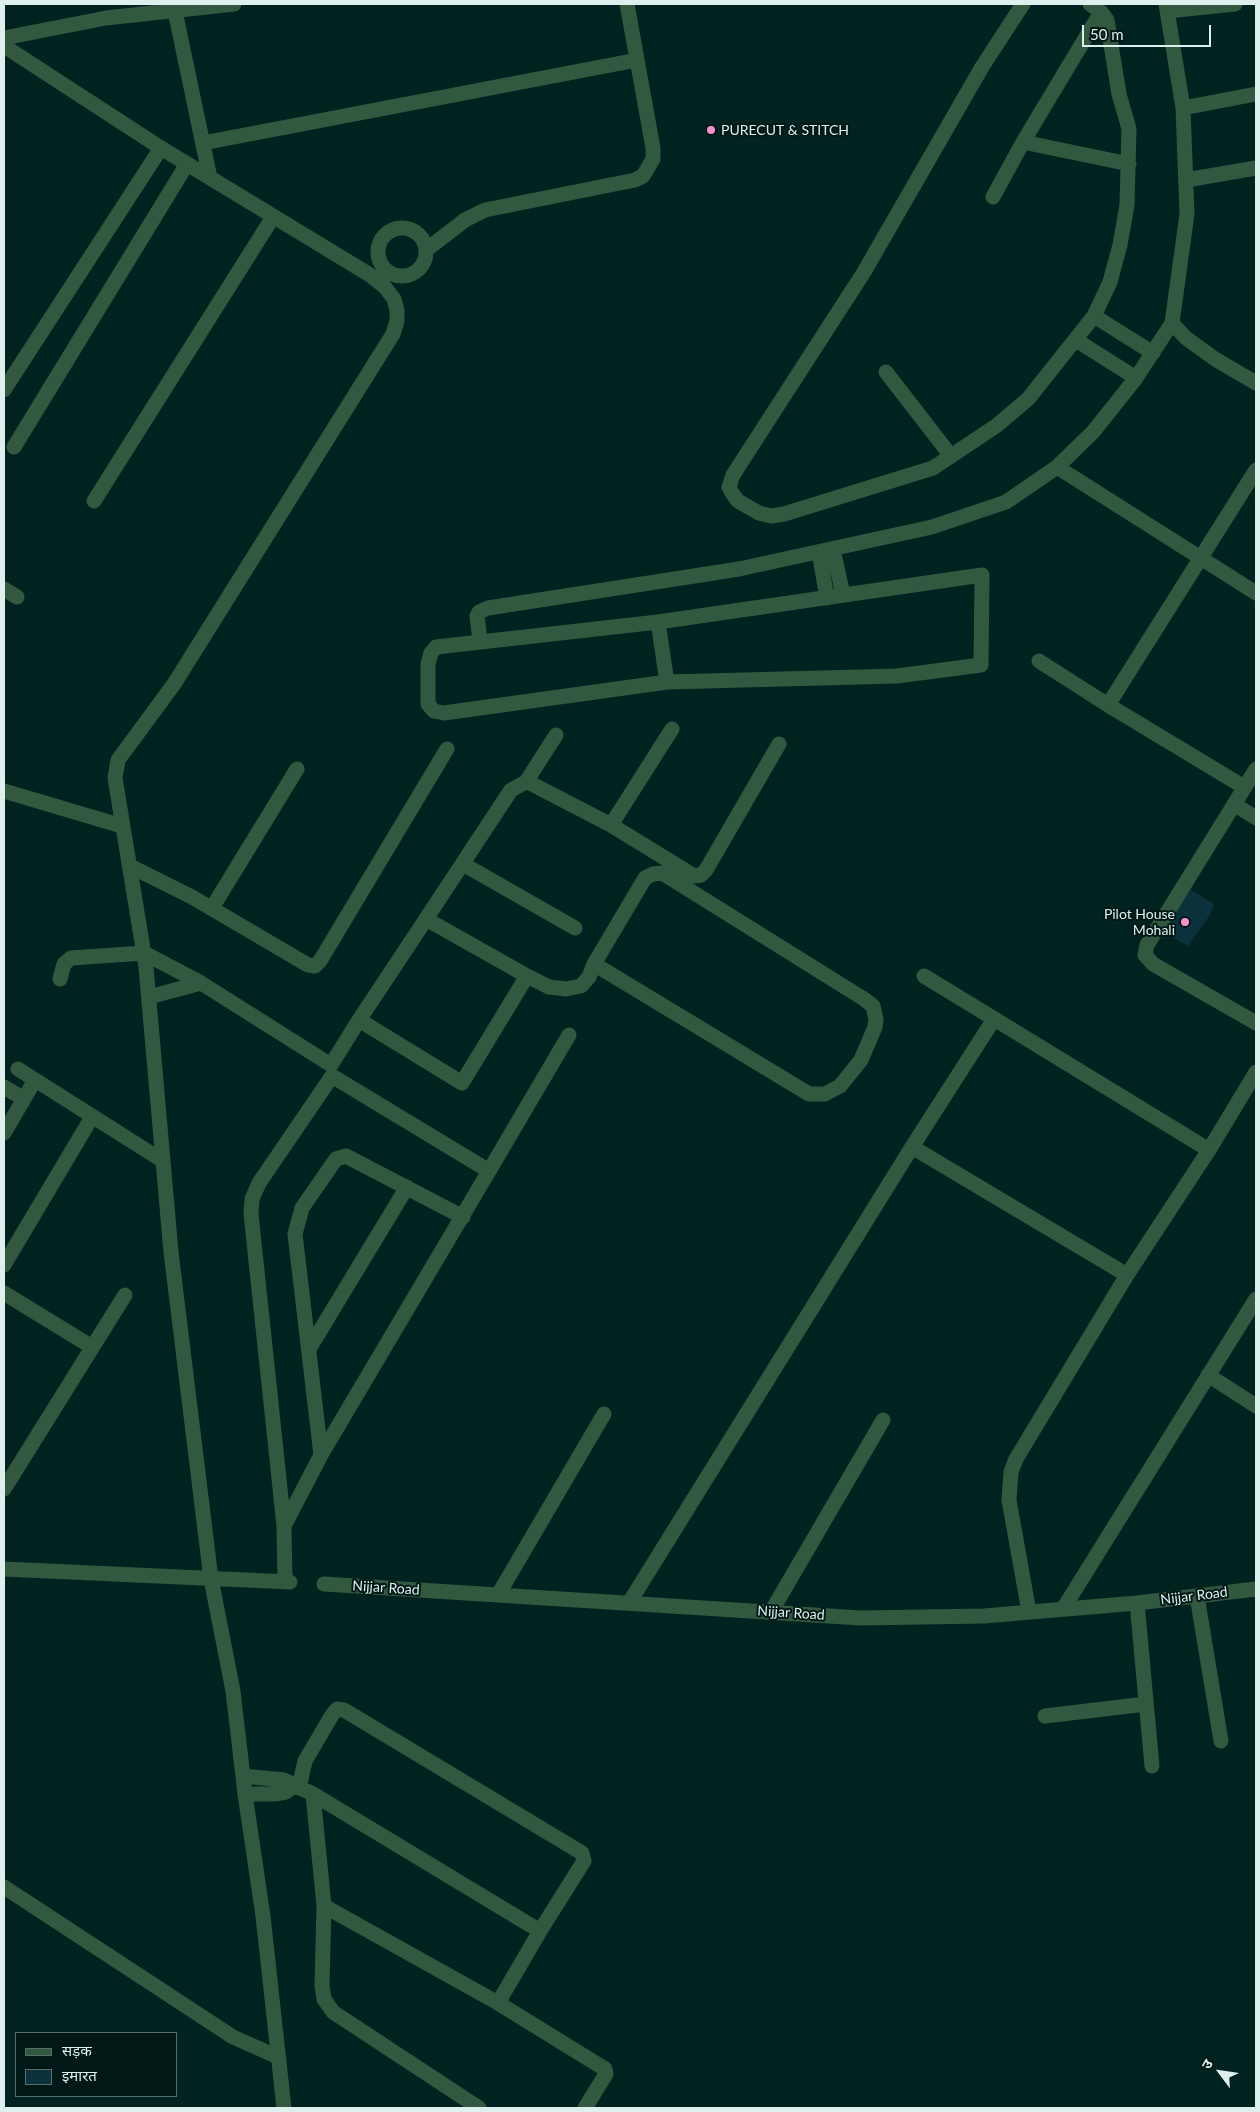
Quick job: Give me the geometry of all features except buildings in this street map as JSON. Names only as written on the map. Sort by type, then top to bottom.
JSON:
[{"type":"street","points":[[4,38],[106,18],[234,4]]},
{"type":"street","points":[[426,250],[420,236],[414,231],[400,228],[392,230],[381,241],[379,256],[384,267],[393,274],[409,274],[422,265],[426,250],[465,220],[485,210],[635,180],[643,176],[653,159],[653,148],[627,4]]},
{"type":"street","points":[[994,197],[1096,8],[1107,20],[1119,94],[1129,130],[1129,164],[1127,205],[1120,245],[1110,282],[1094,316],[1028,399],[996,426],[933,468],[784,514],[771,516],[759,513],[738,501],[729,487],[733,475],[864,272],[982,67],[1023,4]]},
{"type":"street","points":[[480,642],[477,616],[479,612],[488,608],[739,569],[932,527],[1006,502],[1057,467],[1093,432],[1136,378],[1172,323],[1187,214],[1183,108],[1167,7],[1235,4]]},
{"type":"street","points":[[175,11],[210,178]]},
{"type":"street","points":[[4,46],[186,164],[375,279],[384,286],[394,299],[398,310],[393,334],[174,684],[118,760],[115,788],[144,953],[171,1252],[211,1579],[233,1691],[244,1794],[264,1916],[284,2108]]},
{"type":"street","points":[[202,142],[637,60]]},
{"type":"street","points":[[1183,108],[1256,94]]},
{"type":"street","points":[[1023,142],[1129,164]]},
{"type":"street","points":[[4,390],[161,148]]},
{"type":"street","points":[[14,446],[186,164]]},
{"type":"street","points":[[1186,180],[1256,168]]},
{"type":"street","points":[[94,501],[273,217]]},
{"type":"street","points":[[375,279],[384,267]]},
{"type":"street","points":[[1094,316],[1153,353]]},
{"type":"street","points":[[1172,323],[1186,338],[1215,359],[1256,383]]},
{"type":"street","points":[[1076,340],[1136,378]]},
{"type":"street","points":[[886,372],[951,456]]},
{"type":"street","points":[[1057,467],[1256,593]]},
{"type":"street","points":[[1108,705],[1256,470]]},
{"type":"street","points":[[826,550],[843,595]]},
{"type":"street","points":[[826,550],[827,598]]},
{"type":"street","points":[[982,575],[981,665],[897,676],[667,682],[444,713],[430,708],[428,664],[436,647],[658,622],[843,595],[982,575]]},
{"type":"street","points":[[4,589],[17,597]]},
{"type":"street","points":[[658,622],[667,682]]},
{"type":"street","points":[[1039,662],[1244,787]]},
{"type":"street","points":[[611,826],[672,729]]},
{"type":"street","points":[[60,979],[64,964],[71,958],[144,953],[200,983],[331,1065],[511,790],[526,782],[556,735]]},
{"type":"street","points":[[526,782],[611,826],[694,876],[701,875],[706,870],[779,744]]},
{"type":"street","points":[[130,866],[212,908],[308,965],[315,966],[320,962],[447,749]]},
{"type":"street","points":[[212,908],[297,769]]},
{"type":"street","points":[[1256,769],[1148,945],[1145,955],[1153,964],[1256,1024]]},
{"type":"street","points":[[4,791],[122,826]]},
{"type":"street","points":[[1234,804],[1256,818]]},
{"type":"street","points":[[463,864],[575,928]]},
{"type":"street","points":[[426,919],[549,988],[566,989],[581,986],[589,977],[594,964],[645,878],[653,874],[662,873],[864,999],[873,1006],[876,1019],[875,1027],[861,1060],[840,1086],[825,1094],[809,1094],[594,964]]},
{"type":"street","points":[[359,1020],[462,1084],[527,976]]},
{"type":"street","points":[[924,976],[1210,1150]]},
{"type":"street","points":[[148,997],[200,983]]},
{"type":"street","points":[[629,1603],[994,1019]]},
{"type":"street","points":[[284,1526],[321,1455],[569,1035]]},
{"type":"street","points":[[18,1069],[163,1161]]},
{"type":"street","points":[[1029,1612],[1009,1500],[1011,1472],[1016,1459],[1127,1275],[1210,1150],[1256,1072]]},
{"type":"street","points":[[4,1569],[288,1581],[284,1526],[251,1214],[252,1198],[258,1183],[332,1076],[489,1171]]},
{"type":"street","points":[[4,1133],[35,1080]]},
{"type":"street","points":[[4,1087],[24,1099]]},
{"type":"street","points":[[4,1265],[92,1117]]},
{"type":"street","points":[[912,1148],[1127,1275]]},
{"type":"street","points":[[321,1455],[295,1234],[302,1208],[336,1158],[342,1156],[351,1157],[463,1217]]},
{"type":"street","points":[[309,1349],[407,1187]]},
{"type":"street","points":[[4,1489],[125,1295]]},
{"type":"street","points":[[5,1296],[92,1348]]},
{"type":"street","points":[[1063,1609],[1256,1298]]},
{"type":"street","points":[[1208,1375],[1256,1406]]},
{"type":"street","points":[[498,1595],[604,1414]]},
{"type":"street","points":[[771,1612],[883,1420]]},
{"type":"street","name":"Nijjar Road","points":[[324,1584],[861,1618],[974,1616],[1029,1612],[1137,1603],[1256,1589]]},
{"type":"street","points":[[1197,1596],[1221,1741]]},
{"type":"street","points":[[1137,1603],[1152,1766]]},
{"type":"street","points":[[1045,1716],[1146,1704]]},
{"type":"street","points":[[478,2108],[333,2012],[324,1999],[322,1986],[324,1906],[302,1789],[305,1761],[332,1715],[338,1709],[344,1710],[582,1853],[584,1860],[498,2003]]},
{"type":"street","points":[[243,1776],[284,1780],[302,1789],[540,1931]]},
{"type":"street","points":[[244,1794],[274,1794],[302,1789]]},
{"type":"street","points":[[4,1886],[226,2032],[278,2057]]},
{"type":"street","points":[[324,1906],[498,2003],[605,2069],[606,2074],[585,2108]]},
{"type":"place","name":"PURECUT & STITCH","points":[[711,130]]},
{"type":"place","name":"Pilot House Mohali","points":[[1185,922]]}]
